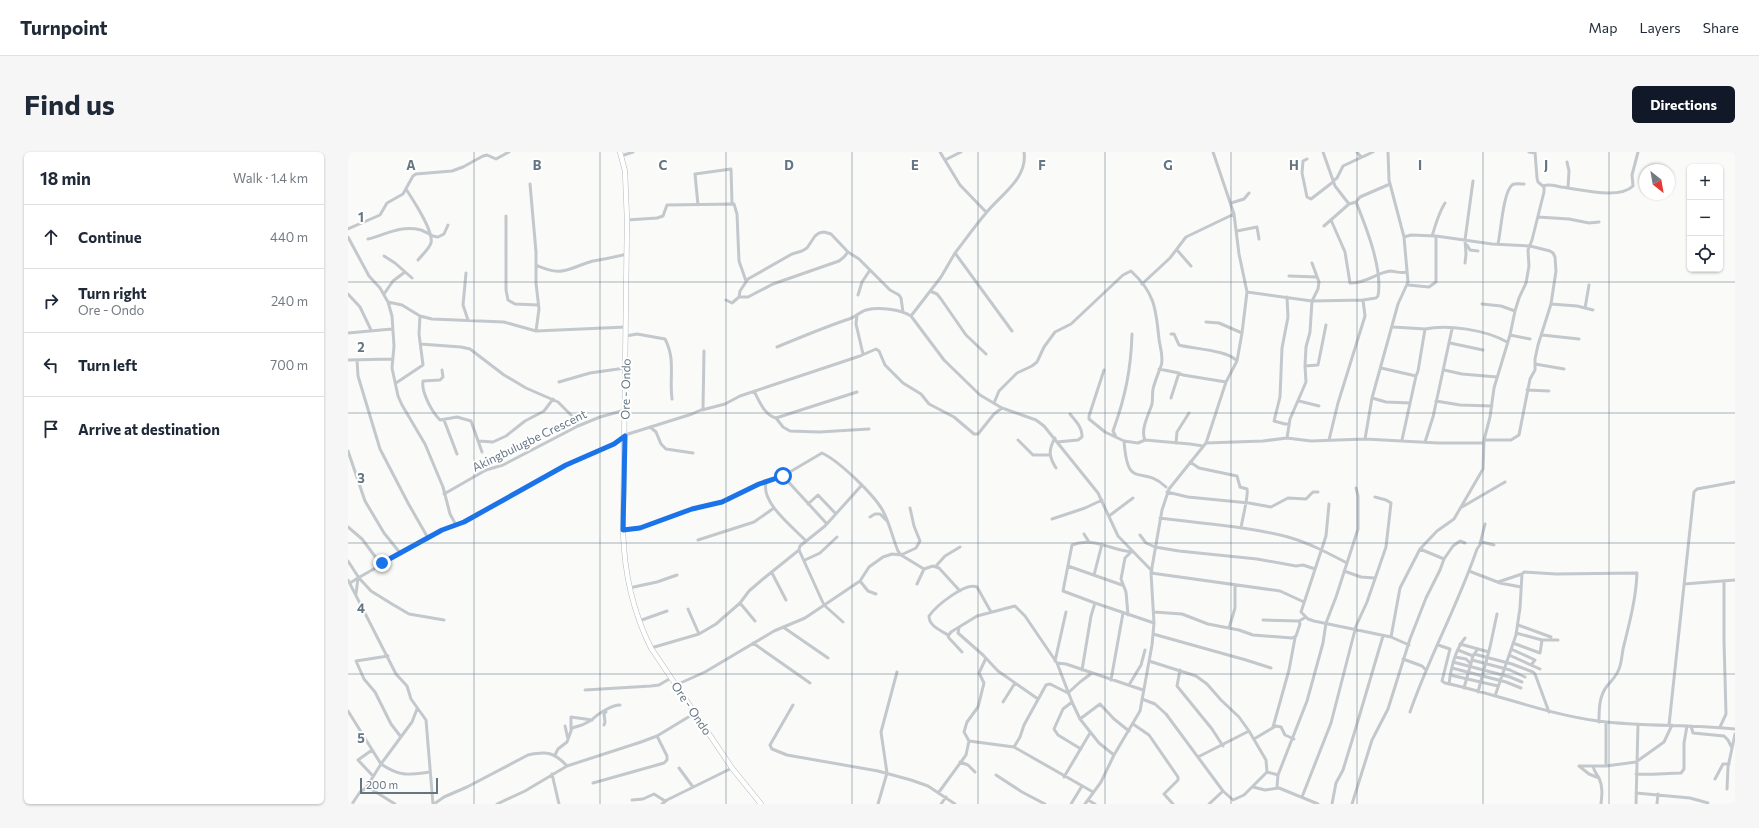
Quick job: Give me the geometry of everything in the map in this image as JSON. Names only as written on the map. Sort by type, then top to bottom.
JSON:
[{"type":"main road","name":"Ore - Ondo","points":[[621,154],[626,180],[627,220],[623,530],[624,557],[629,588],[639,621],[651,648],[732,768],[761,804]]},
{"type":"street","points":[[348,229],[380,215],[387,203],[403,194],[416,174],[452,171],[483,156],[487,155],[496,159],[509,152]]},
{"type":"street","points":[[621,154],[633,152]]},
{"type":"street","points":[[940,152],[960,185],[986,212]]},
{"type":"street","points":[[945,160],[962,152]]},
{"type":"street","points":[[911,316],[941,277],[955,253],[986,212],[1006,194],[1017,178],[1025,161],[1024,152]]},
{"type":"street","points":[[1085,804],[1101,782],[1114,755],[1140,711],[1153,634],[1154,612],[1152,572],[1155,547],[1160,518],[1167,492],[1206,443],[1226,382],[1237,360],[1247,292],[1240,260],[1234,214],[1213,152]]},
{"type":"street","points":[[1323,152],[1333,182],[1342,197],[1349,204]]},
{"type":"street","points":[[1357,152],[1361,157]]},
{"type":"street","points":[[1306,159],[1303,161],[1302,172],[1307,197],[1311,198],[1333,182],[1337,178],[1343,166],[1373,152]]},
{"type":"street","points":[[1365,439],[1372,398],[1399,302],[1408,285],[1404,237],[1390,184],[1388,152]]},
{"type":"street","points":[[1391,637],[1400,588],[1420,548],[1434,534],[1452,520],[1483,469],[1484,441],[1497,377],[1510,335],[1519,298],[1526,284],[1529,266],[1527,256],[1544,192],[1543,186],[1536,178],[1535,152],[1529,152]]},
{"type":"street","points":[[1543,186],[1548,184],[1615,194],[1628,191],[1633,186],[1632,175],[1638,152]]},
{"type":"street","points":[[1567,162],[1569,170],[1568,188]]},
{"type":"street","points":[[698,204],[695,174],[731,169],[732,203],[736,206],[740,267],[746,281]]},
{"type":"street","points":[[1465,263],[1465,240],[1473,181]]},
{"type":"street","points":[[530,184],[539,309],[536,331]]},
{"type":"street","points":[[1324,226],[1349,204],[1356,202],[1360,197],[1390,184]]},
{"type":"street","points":[[1498,244],[1506,196],[1511,186],[1514,184],[1524,184]]},
{"type":"street","points":[[406,189],[426,223],[430,234],[431,244],[418,260]]},
{"type":"street","points":[[1231,204],[1244,199],[1250,193]]},
{"type":"street","points":[[1247,292],[1312,301],[1364,300],[1376,298],[1378,296],[1378,276],[1368,231],[1356,202]]},
{"type":"street","points":[[627,220],[657,218],[663,216],[667,205],[711,205],[732,203]]},
{"type":"street","points":[[1408,285],[1429,288],[1436,282],[1434,236],[1437,216],[1445,203]]},
{"type":"street","points":[[1142,284],[1177,250],[1186,237],[1234,214]]},
{"type":"street","points":[[506,216],[506,290],[508,300],[509,302],[515,304],[538,305]]},
{"type":"street","points":[[1538,217],[1569,219],[1589,223],[1599,222]]},
{"type":"street","points":[[1331,220],[1345,252],[1350,282],[1358,283],[1389,272],[1406,272]]},
{"type":"street","points":[[368,239],[394,229],[402,228],[422,230],[435,237],[441,237],[448,225]]},
{"type":"street","points":[[1237,231],[1257,227],[1260,239]]},
{"type":"street","points":[[726,300],[732,303],[739,297],[740,291],[746,281],[792,254],[805,250],[819,233],[829,233],[848,252],[859,259],[890,290],[899,295],[901,298],[903,312]]},
{"type":"street","points":[[1206,443],[1263,441],[1287,438],[1311,440],[1402,440],[1425,442],[1503,441],[1517,438],[1524,414],[1531,377],[1534,372],[1534,364],[1538,346],[1552,304],[1556,271],[1555,257],[1553,253],[1530,246],[1498,244],[1411,234],[1404,237]]},
{"type":"street","points":[[348,237],[369,276],[384,294],[388,302],[392,316],[394,346],[392,359],[402,405],[425,444],[450,514],[456,525]]},
{"type":"street","points":[[1465,240],[1469,249],[1478,252]]},
{"type":"street","points":[[1177,250],[1191,266]]},
{"type":"street","points":[[739,297],[748,297],[780,282],[839,261],[844,258],[848,252]]},
{"type":"street","points":[[955,253],[1012,332]]},
{"type":"street","points":[[536,265],[555,272],[564,272],[593,261],[627,254]]},
{"type":"street","points":[[384,256],[396,263],[412,278]]},
{"type":"street","points":[[1287,438],[1289,424],[1306,384],[1306,347],[1310,332],[1312,301],[1318,289],[1319,282],[1312,263]]},
{"type":"street","points":[[858,294],[862,282],[870,270]]},
{"type":"street","points":[[994,403],[1002,387],[1017,373],[1037,362],[1044,347],[1055,332],[1072,324],[1123,275],[1131,271],[1152,296],[1158,317],[1161,366],[1152,393],[1152,403],[1145,426],[1145,440]]},
{"type":"street","points":[[384,294],[393,281],[405,272]]},
{"type":"street","points":[[466,273],[463,305],[468,320]]},
{"type":"street","points":[[1289,276],[1317,277]]},
{"type":"street","points":[[1584,308],[1589,285]]},
{"type":"street","points":[[930,291],[937,294],[966,335],[986,354]]},
{"type":"street","points":[[349,296],[360,307],[371,330]]},
{"type":"street","points":[[1287,297],[1288,317],[1282,348],[1280,397],[1274,420],[1289,424]]},
{"type":"street","points":[[1330,440],[1338,403],[1365,316],[1364,300]]},
{"type":"street","points":[[388,302],[402,306],[420,316],[441,320],[504,322],[536,331],[626,327]]},
{"type":"street","points":[[1482,304],[1501,306],[1515,311]]},
{"type":"street","points":[[1552,304],[1594,310]]},
{"type":"street","points":[[777,347],[867,310],[903,312],[911,316],[944,360],[980,395],[1002,408],[1040,422],[1055,438],[1102,500],[1118,536],[1152,572],[1280,591],[1304,602]]},
{"type":"street","points":[[857,315],[856,324],[863,354]]},
{"type":"street","points":[[396,383],[423,365],[420,344],[420,316]]},
{"type":"street","points":[[1206,322],[1219,323],[1242,333]]},
{"type":"street","points":[[1305,366],[1318,365],[1326,325]]},
{"type":"street","points":[[1393,327],[1425,329],[1437,327],[1471,330],[1493,336],[1507,342]]},
{"type":"street","points":[[348,333],[392,329]]},
{"type":"street","points":[[1402,440],[1418,372],[1425,329]]},
{"type":"street","points":[[1425,442],[1444,370],[1452,329]]},
{"type":"street","points":[[626,336],[637,334],[665,339],[670,347],[672,359],[672,400]]},
{"type":"street","points":[[1116,437],[1113,431],[1126,392],[1130,373],[1132,334]]},
{"type":"street","points":[[1171,334],[1174,334],[1180,344],[1224,354],[1237,360]]},
{"type":"street","points":[[1510,335],[1530,339]]},
{"type":"street","points":[[1542,335],[1579,339]]},
{"type":"street","points":[[420,344],[470,349],[504,375],[526,388],[553,399],[564,408],[578,426]]},
{"type":"street","points":[[1450,344],[1483,350]]},
{"type":"street","points":[[433,804],[426,720],[411,700],[407,686],[396,674],[349,582],[442,530],[456,525],[566,465],[614,444],[625,435],[724,404],[734,398],[878,350],[885,365],[903,383],[921,394],[930,404],[954,417],[974,434],[978,434],[994,414],[1002,408]]},
{"type":"street","points":[[702,410],[704,352]]},
{"type":"street","points":[[348,360],[392,359]]},
{"type":"street","points":[[357,360],[358,376],[380,449],[428,538]]},
{"type":"street","points":[[1534,364],[1564,369]]},
{"type":"street","points":[[559,382],[590,373],[626,368]]},
{"type":"street","points":[[1381,368],[1416,376]]},
{"type":"street","points":[[1159,369],[1183,375],[1226,382]]},
{"type":"street","points":[[442,370],[442,379],[425,380],[422,382],[426,396],[440,420],[457,417],[470,421],[482,452]]},
{"type":"street","points":[[1104,370],[1088,416],[1089,419],[1105,432],[1124,442],[1138,443],[1145,440],[1203,446]]},
{"type":"street","points":[[1444,370],[1462,374],[1497,377]]},
{"type":"street","points":[[1171,398],[1179,373]]},
{"type":"street","points":[[1528,390],[1549,391]]},
{"type":"street","points":[[752,392],[755,394],[763,408],[776,418],[783,427],[790,431],[819,432],[869,429]]},
{"type":"street","points":[[776,418],[857,392]]},
{"type":"street","points":[[1372,398],[1386,402],[1410,403]]},
{"type":"street","points":[[479,441],[493,442],[506,436],[524,421],[544,411],[553,399]]},
{"type":"street","points":[[1299,401],[1319,406]]},
{"type":"street","points":[[1436,401],[1460,405],[1492,406]]},
{"type":"street","name":"Akingbulugbe Crescent","points":[[444,494],[486,470],[503,465],[578,426],[600,417],[625,410]]},
{"type":"street","points":[[1176,443],[1177,432],[1188,413]]},
{"type":"street","points":[[1057,442],[1078,440],[1082,437],[1083,433],[1070,414]]},
{"type":"street","points":[[444,420],[457,454]]},
{"type":"street","points":[[650,427],[656,432],[661,444],[666,449],[692,453]]},
{"type":"street","points":[[1055,438],[1051,444],[1049,455],[1056,468]]},
{"type":"street","points":[[1018,440],[1033,455],[1049,455]]},
{"type":"street","points":[[1124,442],[1125,460],[1128,468],[1136,476],[1154,478],[1166,487]]},
{"type":"street","points":[[348,451],[365,501],[384,533],[400,554]]},
{"type":"street","points":[[623,530],[640,528],[692,509],[722,502],[759,484],[766,483],[783,476],[822,453],[844,469],[878,504],[888,521],[896,546],[901,555]]},
{"type":"street","points":[[1190,462],[1199,468],[1237,476],[1240,486],[1248,491],[1241,528]]},
{"type":"street","points":[[783,476],[826,524]]},
{"type":"street","points":[[1460,508],[1505,482]]},
{"type":"street","points":[[1599,778],[1589,774],[1579,766],[1606,766],[1636,762],[1664,742],[1670,725],[1695,490],[1735,482]]},
{"type":"street","points":[[766,483],[767,498],[774,508],[806,541]]},
{"type":"street","points":[[651,648],[699,634],[716,624],[740,603],[749,591],[792,554],[799,550],[800,546],[826,524],[861,486]]},
{"type":"street","points":[[1279,788],[1277,786],[1278,775],[1294,739],[1310,692],[1323,643],[1326,623],[1359,524],[1356,488]]},
{"type":"street","points":[[1167,492],[1188,497],[1271,507],[1288,498],[1306,499],[1310,493],[1318,492]]},
{"type":"street","points":[[808,504],[818,495],[836,514]]},
{"type":"street","points":[[1302,797],[1331,724],[1354,631],[1369,596],[1386,547],[1392,511],[1391,503],[1375,497]]},
{"type":"street","points":[[1109,516],[1133,498]]},
{"type":"street","points":[[1052,519],[1085,508],[1102,500]]},
{"type":"street","points":[[1329,504],[1326,536],[1301,612],[1306,618],[1314,621],[1354,631],[1391,637],[1408,645]]},
{"type":"street","points":[[698,540],[754,522],[774,508]]},
{"type":"street","points":[[901,555],[916,548],[920,541],[914,526],[914,518],[910,508]]},
{"type":"street","points":[[870,517],[875,514],[880,514],[888,521]]},
{"type":"street","points":[[1160,518],[1211,526],[1241,528],[1287,537],[1322,550],[1347,563]]},
{"type":"street","points":[[1410,712],[1416,693],[1438,645],[1480,544],[1485,524]]},
{"type":"street","points":[[348,528],[362,539],[377,559],[382,563]]},
{"type":"street","points":[[1084,534],[1089,542]]},
{"type":"street","points":[[1140,535],[1146,543],[1155,547],[1257,559],[1296,566],[1303,564],[1315,569]]},
{"type":"street","points":[[805,560],[820,553],[832,540],[837,537]]},
{"type":"street","points":[[1352,804],[1372,740],[1388,708],[1403,659],[1426,598],[1444,559],[1457,543],[1460,541],[1465,543]]},
{"type":"street","points":[[1133,552],[1122,551],[1102,544],[1089,542],[1072,545],[1063,591],[1154,623]]},
{"type":"street","points":[[1480,544],[1482,542],[1494,545]]},
{"type":"street","points":[[1094,575],[1102,544]]},
{"type":"street","points":[[892,554],[896,546]]},
{"type":"street","points":[[676,685],[705,672],[783,627],[805,618],[860,581],[874,562],[892,554],[901,555],[924,569],[936,566],[945,556],[960,547]]},
{"type":"street","points":[[1420,548],[1444,559]]},
{"type":"street","points":[[799,550],[805,560],[824,605],[843,622]]},
{"type":"street","points":[[1128,615],[1126,592],[1122,585],[1121,578],[1125,558],[1128,554],[1133,552]]},
{"type":"street","points":[[348,561],[358,578],[371,591],[409,614],[444,620]]},
{"type":"street","points":[[936,566],[960,591]]},
{"type":"street","points":[[1068,566],[1122,585]]},
{"type":"street","points":[[916,584],[924,569]]},
{"type":"street","points":[[1344,571],[1361,577],[1374,578]]},
{"type":"street","points":[[1469,571],[1498,582],[1521,587]]},
{"type":"street","points":[[1498,582],[1522,574],[1526,571],[1556,574],[1637,573],[1636,596],[1621,665],[1618,673],[1606,688],[1602,696],[1599,722]]},
{"type":"street","points":[[772,572],[786,600]]},
{"type":"street","points":[[1495,696],[1518,625],[1522,574]]},
{"type":"street","points":[[629,588],[657,582],[677,575]]},
{"type":"street","points":[[356,594],[358,578]]},
{"type":"street","points":[[1684,584],[1735,580]]},
{"type":"street","points":[[860,581],[868,590],[876,594]]},
{"type":"street","points":[[1720,727],[1726,714],[1724,581]]},
{"type":"street","points":[[1229,628],[1235,608],[1235,585]]},
{"type":"street","points":[[962,652],[948,635],[933,626],[929,616],[944,601],[960,591],[972,586],[976,587],[990,612]]},
{"type":"street","points":[[740,603],[755,621]]},
{"type":"street","points":[[1082,670],[1091,616],[1095,603]]},
{"type":"street","points":[[948,635],[977,616],[1015,606],[1025,616],[1056,662],[1080,719],[1090,733],[1114,755]]},
{"type":"street","points":[[688,609],[699,634]]},
{"type":"street","points":[[639,621],[667,611]]},
{"type":"street","points":[[1056,662],[1066,612]]},
{"type":"street","points":[[1154,612],[1182,614],[1208,624],[1253,635],[1295,638]]},
{"type":"street","points":[[1111,680],[1123,613]]},
{"type":"street","points":[[1478,692],[1486,665],[1497,614]]},
{"type":"street","points":[[1263,620],[1299,620],[1306,618]]},
{"type":"street","points":[[1273,727],[1289,670],[1295,638],[1300,624],[1299,620]]},
{"type":"street","points":[[1518,625],[1551,637]]},
{"type":"street","points":[[960,626],[958,633],[962,638],[986,658],[998,671],[1038,698]]},
{"type":"street","points":[[783,627],[828,658]]},
{"type":"street","points":[[1516,633],[1542,640],[1558,640]]},
{"type":"street","points":[[1153,634],[1271,668]]},
{"type":"street","points":[[1332,804],[1336,783],[1343,770],[1352,742],[1383,636]]},
{"type":"street","points":[[1449,684],[1453,662],[1460,644],[1465,638]]},
{"type":"street","points":[[1513,643],[1540,653],[1542,640]]},
{"type":"street","points":[[753,643],[810,684]]},
{"type":"street","points":[[1460,644],[1473,649],[1489,652]]},
{"type":"street","points":[[1438,645],[1450,649],[1442,681],[1549,712],[1599,722],[1735,728]]},
{"type":"street","points":[[1464,688],[1472,660],[1473,649]]},
{"type":"street","points":[[1511,649],[1535,660],[1531,665]]},
{"type":"street","points":[[1128,685],[1140,665],[1145,650]]},
{"type":"street","points":[[1458,650],[1484,671],[1522,682]]},
{"type":"street","points":[[1472,660],[1477,650]]},
{"type":"street","points":[[1509,655],[1540,670]]},
{"type":"street","points":[[388,656],[356,661],[364,680],[375,692],[390,724],[400,737]]},
{"type":"street","points":[[1455,657],[1504,668],[1525,677]]},
{"type":"street","points":[[939,792],[966,755],[968,741],[964,732],[967,722],[978,707],[984,683],[979,673],[986,658]]},
{"type":"street","points":[[1403,659],[1422,666],[1426,670]]},
{"type":"street","points":[[1453,662],[1487,659],[1522,667],[1535,674],[1549,712]]},
{"type":"street","points":[[1142,699],[1155,704],[1166,714],[1223,791],[1234,800],[1253,786],[1267,772],[1266,760],[1249,731],[1239,717],[1207,684],[1200,678],[1180,670],[1149,661]]},
{"type":"street","points":[[1056,662],[1143,690]]},
{"type":"street","points":[[1452,668],[1501,680],[1521,688]]},
{"type":"street","points":[[1180,670],[1177,686],[1212,729],[1223,746]]},
{"type":"street","points":[[878,804],[887,774],[881,732],[898,672]]},
{"type":"street","points":[[1068,693],[1076,684],[1092,673]]},
{"type":"street","points":[[1450,675],[1498,686]]},
{"type":"street","points":[[585,690],[652,686],[659,685],[671,678]]},
{"type":"street","points":[[1003,702],[1015,683]]},
{"type":"street","points":[[1014,747],[1038,698],[1048,684],[1068,693]]},
{"type":"street","points":[[1072,702],[1063,709],[1054,729],[1058,735],[1081,749]]},
{"type":"street","points":[[1080,719],[1100,704],[1114,719],[1129,731]]},
{"type":"street","points":[[571,730],[590,721],[616,705],[620,705]]},
{"type":"street","points":[[793,705],[772,740],[770,748],[787,754],[887,774],[928,786],[955,804]]},
{"type":"street","points":[[352,804],[360,792],[366,788],[381,764],[412,722],[418,708]]},
{"type":"street","points":[[604,725],[604,714],[607,710]]},
{"type":"street","points":[[348,711],[381,764],[396,774],[409,776],[430,772]]},
{"type":"street","points":[[497,804],[525,791],[567,766],[658,736],[695,713]]},
{"type":"street","points":[[555,755],[558,749],[568,739],[571,730],[571,717],[590,721]]},
{"type":"street","points":[[1606,722],[1606,766]]},
{"type":"street","points":[[1133,724],[1149,735],[1178,777],[1178,780],[1164,794],[1173,804]]},
{"type":"street","points":[[1636,804],[1638,724]]},
{"type":"street","points":[[565,726],[568,739]]},
{"type":"street","points":[[1254,739],[1273,727],[1279,726],[1285,735],[1294,739]]},
{"type":"street","points":[[1689,726],[1694,733],[1724,736],[1732,748]]},
{"type":"street","points":[[1636,774],[1651,775],[1681,773],[1684,769],[1684,743],[1689,726]]},
{"type":"street","points":[[1198,758],[1249,731]]},
{"type":"street","points":[[1064,777],[1090,733]]},
{"type":"street","points":[[1727,789],[1729,764],[1735,734]]},
{"type":"street","points":[[593,783],[664,763],[667,760],[667,756],[658,736]]},
{"type":"street","points":[[968,741],[1014,747],[1064,777],[1093,792]]},
{"type":"street","points":[[372,750],[358,760],[373,776]]},
{"type":"street","points":[[433,804],[439,799],[468,787],[528,755],[546,753],[555,755],[567,766]]},
{"type":"street","points":[[960,762],[968,765],[975,772]]},
{"type":"street","points":[[1715,779],[1723,764],[1729,764]]},
{"type":"street","points":[[1593,766],[1594,772],[1599,778],[1602,789],[1601,804]]},
{"type":"street","points":[[679,768],[693,788]]},
{"type":"street","points":[[632,800],[643,799],[654,794],[664,802],[732,768]]},
{"type":"street","points":[[1267,772],[1278,775]]},
{"type":"street","points":[[552,774],[559,804]]},
{"type":"street","points":[[996,775],[1022,792],[1045,804]]},
{"type":"street","points":[[1071,804],[1082,786]]},
{"type":"street","points":[[1253,786],[1265,790],[1279,788],[1318,804]]},
{"type":"street","points":[[366,788],[371,789],[395,804]]},
{"type":"street","points":[[1209,804],[1223,791]]},
{"type":"street","points":[[1636,793],[1690,798],[1708,803]]},
{"type":"street","points":[[1657,804],[1658,794]]},
{"type":"street","points":[[941,804],[946,797]]},
{"type":"street","points":[[1088,800],[1095,804]]},
{"type":"route","points":[[382,563],[446,528],[464,522],[566,465],[614,444],[625,436],[623,530],[640,528],[692,509],[722,502],[759,484],[766,483],[783,476]]}]
